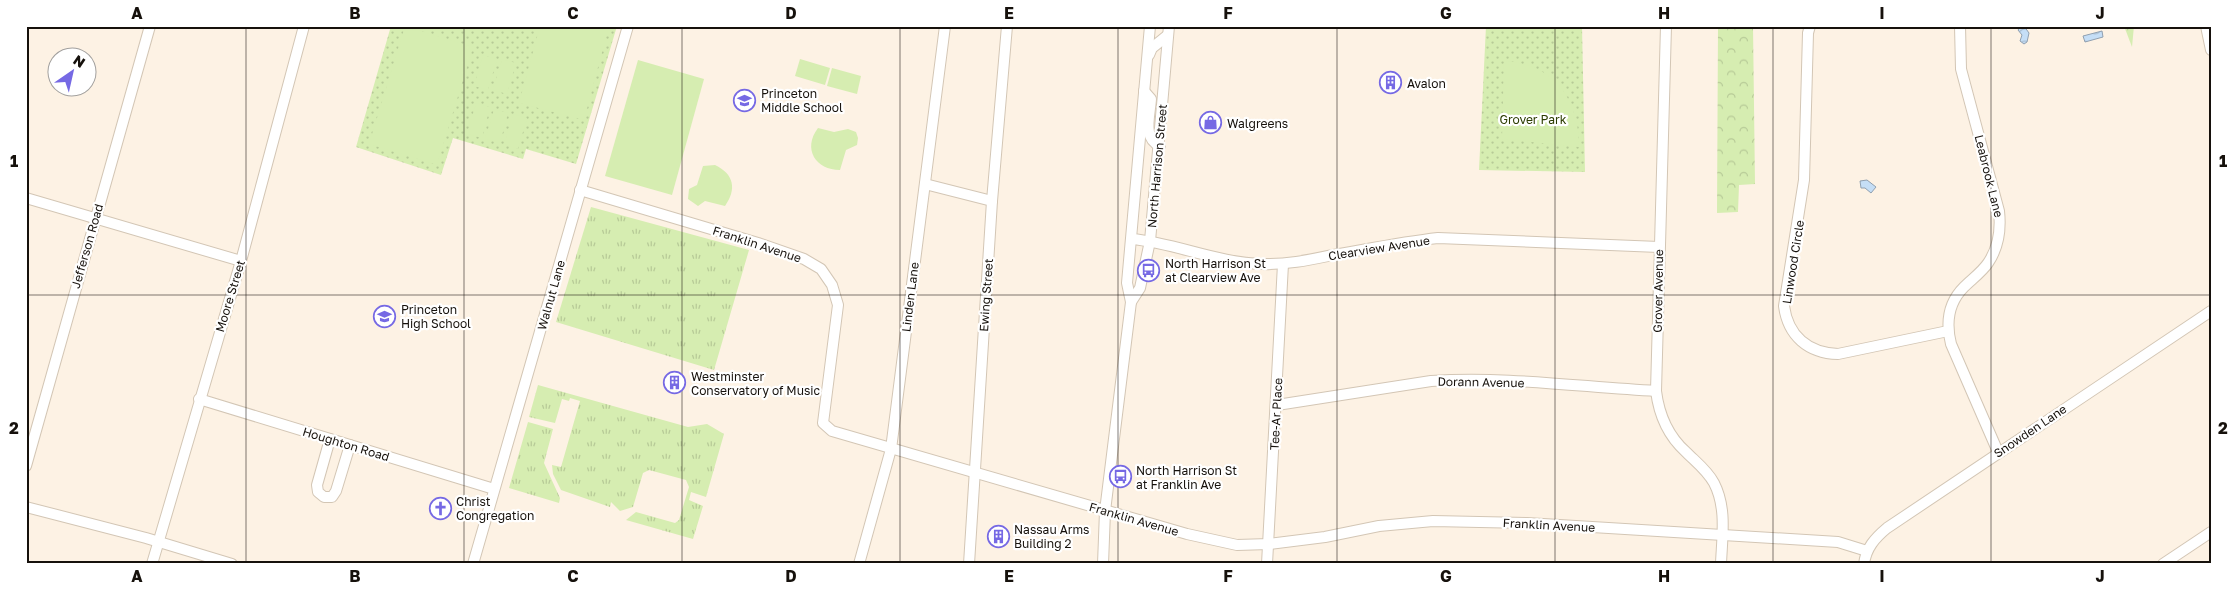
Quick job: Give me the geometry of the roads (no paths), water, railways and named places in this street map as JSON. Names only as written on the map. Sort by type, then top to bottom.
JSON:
[{"type":"street","name":"Jefferson Road","points":[[26,466],[150,26]]},
{"type":"street","name":"Moore Street","points":[[152,564],[240,261],[304,26]]},
{"type":"street","name":"Walnut Lane","points":[[473,564],[628,26]]},
{"type":"street","name":"Linden Lane","points":[[859,564],[891,449],[945,26]]},
{"type":"street","name":"Ewing Street","points":[[969,564],[992,201],[1007,26]]},
{"type":"street","name":"North Harrison Street","points":[[1103,564],[1105,511],[1131,302],[1127,283],[1150,26]]},
{"type":"street","name":"Grover Avenue","points":[[1666,26],[1656,391],[1661,417],[1667,430],[1674,440],[1704,469],[1714,484],[1722,510],[1721,564]]},
{"type":"street","name":"Linwood Circle","points":[[1810,26],[1804,180],[1784,306],[1789,326],[1800,341],[1809,347],[1829,354],[1838,354],[1948,332]]},
{"type":"street","name":"Leabrook Lane","points":[[1960,26],[1961,70],[1999,211],[2000,224],[1995,250],[1988,262],[1956,298],[1949,314],[1948,332],[1951,344],[1998,452]]},
{"type":"street","points":[[2206,26],[2211,50]]},
{"type":"street","points":[[1147,60],[1152,48],[1168,31]]},
{"type":"street","name":"North Harrison Street","points":[[1131,302],[1140,288],[1150,240],[1160,146],[1168,31]]},
{"type":"street","points":[[1144,91],[1152,99],[1148,135],[1153,143],[1160,146]]},
{"type":"street","points":[[925,184],[992,201]]},
{"type":"street","points":[[1135,192],[1156,185]]},
{"type":"street","name":"Franklin Avenue","points":[[580,190],[804,259],[821,269],[832,285],[838,305],[823,423],[832,431],[1105,511],[1219,542],[1237,545],[1309,540],[1379,526],[1433,521],[1527,523],[1838,542],[1867,551]]},
{"type":"street","points":[[26,198],[240,261]]},
{"type":"street","name":"Clearview Avenue","points":[[1132,239],[1150,240],[1241,262],[1284,264],[1438,238],[1659,247]]},
{"type":"street","name":"Tee-Ar Place","points":[[1268,564],[1284,264]]},
{"type":"street","name":"Snowden Lane","points":[[1864,564],[1867,551],[1876,537],[1887,528],[1998,452],[2209,315]]},
{"type":"street","name":"Dorann Avenue","points":[[1277,404],[1451,380],[1481,380],[1656,391]]},
{"type":"street","name":"Houghton Road","points":[[199,399],[494,488]]},
{"type":"street","points":[[330,439],[317,485],[318,492],[324,497],[332,496],[336,491],[350,445]]},
{"type":"street","points":[[26,507],[232,564]]},
{"type":"street","points":[[2163,564],[2211,532]]},
{"type":"water","points":[[2021,26],[2024,26],[2029,33],[2027,42],[2024,44],[2020,41],[2022,35],[2018,30]]},
{"type":"water","points":[[2102,31],[2103,37],[2085,42],[2083,36]]},
{"type":"water","points":[[1867,180],[1876,187],[1871,193],[1865,188],[1861,188],[1860,181]]},
{"type":"place","name":"Avalon","points":[[1391,83]]},
{"type":"place","name":"Princeton Middle School","points":[[745,100]]},
{"type":"place","name":"Walgreens","points":[[1211,123]]},
{"type":"place","name":"North Harrison St at Clearview Ave","points":[[1149,270]]},
{"type":"place","name":"Princeton High School","points":[[385,316]]},
{"type":"place","name":"Westminster Conservatory of Music","points":[[675,383]]},
{"type":"place","name":"North Harrison St at Franklin Ave","points":[[1120,477]]},
{"type":"place","name":"Christ Congregation","points":[[440,508]]},
{"type":"place","name":"Nassau Arms Building 2","points":[[998,536]]},
{"type":"park label","name":"Grover Park","points":[[1533,119]]}]
